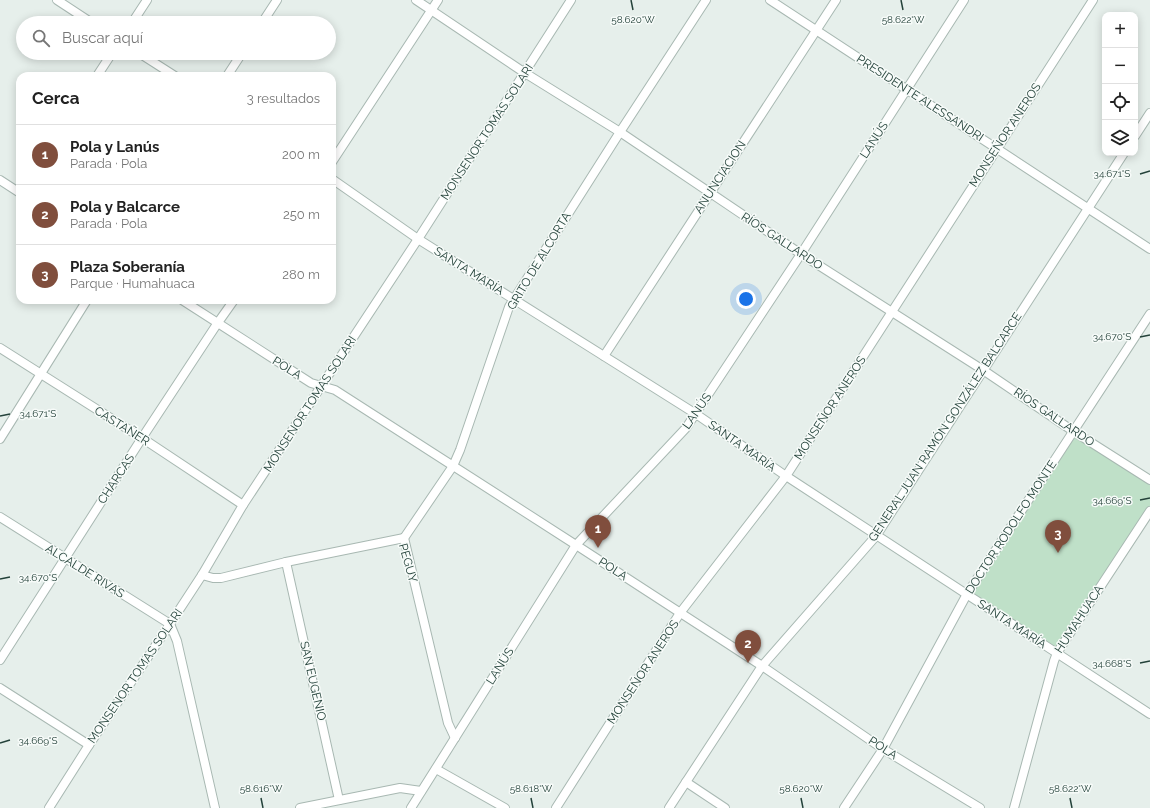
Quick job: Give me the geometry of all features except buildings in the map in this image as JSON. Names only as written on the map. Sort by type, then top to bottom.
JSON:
[{"type":"street","points":[[57,0],[81,16]]},
{"type":"street","points":[[136,16],[146,0]]},
{"type":"street","points":[[267,16],[277,0]]},
{"type":"street","name":"RÍOS GALLARDO","points":[[416,0],[525,73],[620,132],[801,254],[983,370],[1073,431],[1150,480]]},
{"type":"street","points":[[336,156],[438,0]]},
{"type":"street","name":"MONSENOR TOMAS SOLARI","points":[[49,808],[202,575],[243,506],[418,239],[571,0]]},
{"type":"street","name":"GRITO DE ALCORTA","points":[[404,538],[453,466],[460,450],[509,307],[514,298],[706,0]]},
{"type":"street","name":"PRESIDENTE ALESSANDRI","points":[[770,0],[1150,249]]},
{"type":"street","name":"ANUNCIACION","points":[[604,356],[836,0]]},
{"type":"street","name":"LANÚS","points":[[412,808],[421,791],[576,544],[686,428],[696,414],[964,0]]},
{"type":"street","name":"MONSEÑOR ANEROS","points":[[556,808],[680,613],[786,476],[1093,0]]},
{"type":"street","points":[[100,72],[108,60]]},
{"type":"street","points":[[150,60],[169,72]]},
{"type":"street","points":[[230,72],[237,60]]},
{"type":"street","points":[[1138,131],[1150,113]]},
{"type":"street","name":"GENERAL JUAN RAMÓN GONZÁLEZ BALCARCE","points":[[669,808],[762,666],[876,536],[1122,156]]},
{"type":"street","points":[[0,180],[16,190]]},
{"type":"street","name":"SANTA MARÍA","points":[[336,182],[418,239],[514,298],[696,414],[876,536],[1150,714]]},
{"type":"street","points":[[0,438],[85,304]]},
{"type":"street","name":"POLA","points":[[188,304],[311,384],[335,390],[576,544],[762,666],[883,749],[980,808]]},
{"type":"street","name":"CHARCAS","points":[[0,660],[142,438],[231,304]]},
{"type":"street","name":"DOCTOR RODOLFO MONTE","points":[[844,808],[883,749],[967,594],[1150,314]]},
{"type":"street","name":"CASTAÑER","points":[[0,348],[142,438],[243,506]]},
{"type":"street","name":"HUMAHUACA","points":[[1014,808],[1057,653],[1150,511]]},
{"type":"street","name":"ALCALDE RIVAS","points":[[0,518],[170,624]]},
{"type":"street","name":"PEGUY","points":[[202,575],[213,578],[221,578],[286,562],[404,538],[448,723],[455,738]]},
{"type":"street","name":"SAN EUGENIO","points":[[286,562],[339,800]]},
{"type":"street","points":[[170,624],[177,641],[216,808]]},
{"type":"street","points":[[0,688],[89,745]]},
{"type":"street","points":[[436,769],[505,808]]},
{"type":"street","points":[[686,782],[725,808]]},
{"type":"street","points":[[300,808],[400,788],[421,791]]},
{"type":"green space","points":[[1073,431],[1150,480],[1150,511],[1057,653],[967,594]]},
{"type":"place","name":"Pola y Lanús","points":[[598,548]]},
{"type":"place","name":"Plaza Soberanía","points":[[1058,553]]},
{"type":"place","name":"Pola y Balcarce","points":[[748,663]]}]
